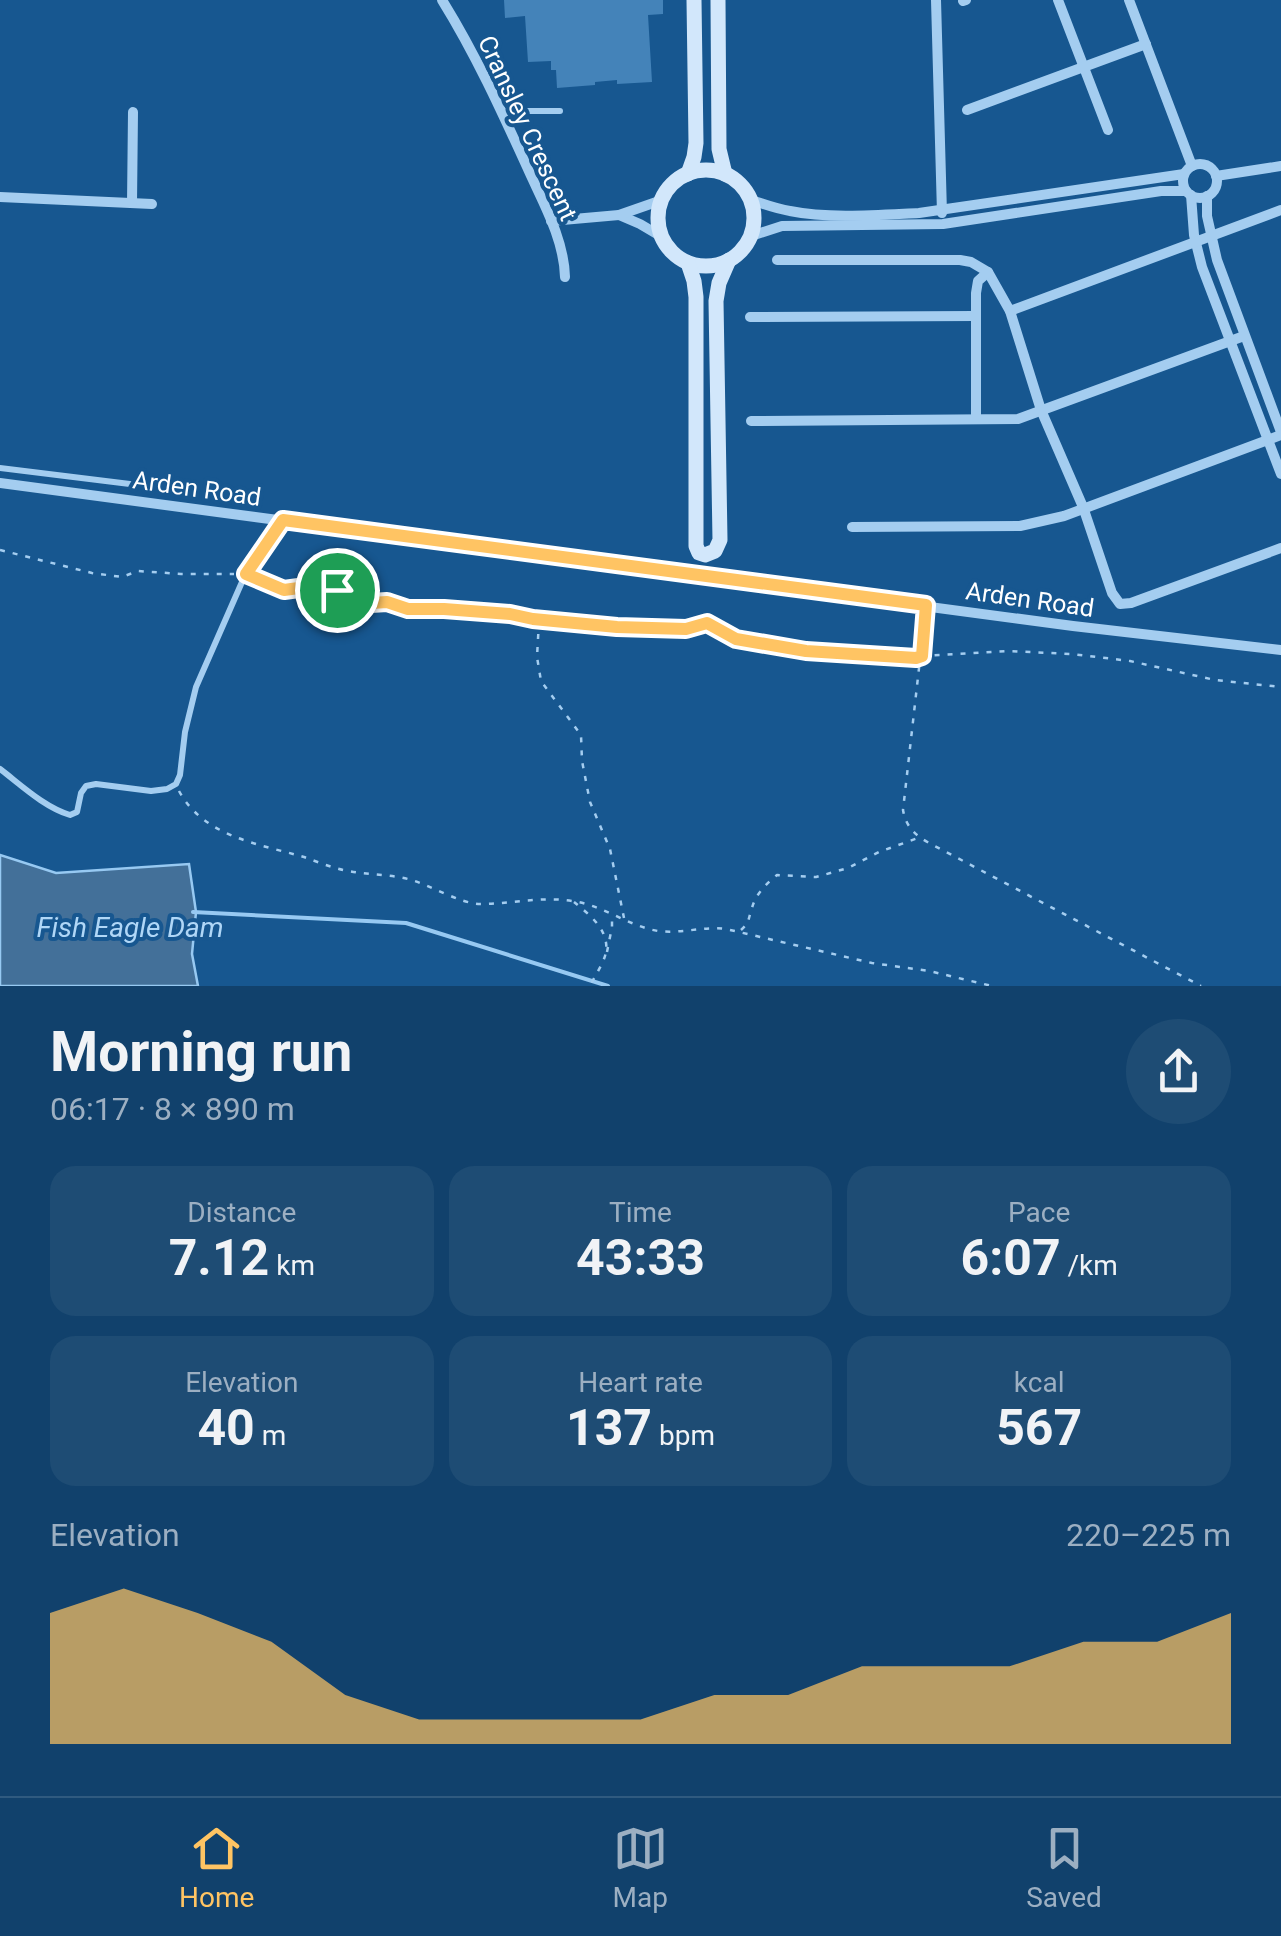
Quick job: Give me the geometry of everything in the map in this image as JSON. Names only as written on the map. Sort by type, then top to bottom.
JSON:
[{"type":"main road","points":[[688,174],[696,144],[694,0]]},
{"type":"main road","points":[[718,0],[719,149],[725,174]]},
{"type":"main road","points":[[706,170],[725,174],[740,184],[751,200],[755,218],[751,236],[730,260],[706,267],[688,263],[672,253],[662,237],[658,219],[662,200],[672,184],[688,174],[706,170]]},
{"type":"main road","points":[[688,263],[696,297],[696,546],[706,555],[715,551],[720,540],[716,300],[730,260]]},
{"type":"street","name":"Cransley Crescent","points":[[442,0],[501,110],[551,220],[562,252],[565,277]]},
{"type":"street","points":[[936,0],[943,224]]},
{"type":"street","points":[[1058,0],[1108,130]]},
{"type":"street","points":[[1129,0],[1188,170],[1184,186],[1202,268],[1281,474]]},
{"type":"street","points":[[967,110],[1146,44]]},
{"type":"street","points":[[132,203],[134,112]]},
{"type":"street","points":[[751,200],[806,214],[893,214],[1188,170],[1204,164],[1216,176],[1215,187],[1202,198],[1162,190],[943,224],[782,226],[751,236]]},
{"type":"street","points":[[1216,176],[1281,166]]},
{"type":"street","points":[[852,527],[1030,526],[1281,433],[1210,236],[1208,196]]},
{"type":"street","points":[[0,197],[152,204]]},
{"type":"street","points":[[551,220],[619,215],[662,200]]},
{"type":"street","points":[[1010,311],[1281,210]]},
{"type":"street","points":[[619,215],[662,237]]},
{"type":"street","points":[[777,260],[960,260],[988,272],[1010,311],[1041,410],[1120,604],[1281,548]]},
{"type":"street","points":[[976,418],[975,316],[978,282],[988,272]]},
{"type":"street","points":[[750,316],[975,316]]},
{"type":"street","points":[[751,421],[1018,418],[1244,336]]},
{"type":"street","name":"Arden Road","points":[[0,482],[1074,626],[1281,650]]},
{"type":"lane","points":[[501,110],[560,112]]},
{"type":"lane","points":[[0,468],[138,486]]},
{"type":"lane","points":[[0,769],[70,815],[77,812],[80,793],[86,786],[152,791],[176,784],[196,687],[246,574],[283,520]]},
{"type":"path","points":[[0,550],[122,577],[138,571],[246,574],[284,590],[337,590],[355,604],[387,602],[408,609],[476,611],[617,627],[686,629],[707,623],[736,639],[806,651],[916,658],[1008,650],[1072,654],[1214,680],[1281,686]]},
{"type":"path","points":[[926,605],[906,772],[905,820],[919,837],[1201,986]]},
{"type":"path","points":[[539,619],[537,656],[542,681],[581,735],[590,802],[610,849],[624,919]]},
{"type":"path","points":[[176,784],[199,816],[255,845],[349,872],[412,880],[478,904],[572,901],[642,927],[740,932],[872,964],[929,971],[992,986]]},
{"type":"path","points":[[740,932],[750,921],[752,906],[777,875],[816,878],[919,837]]},
{"type":"path","points":[[572,901],[602,930],[606,954]]},
{"type":"path","points":[[590,986],[606,954],[612,913]]},
{"type":"water","name":"Fish Eagle Dam","points":[[0,855],[56,873],[189,864],[196,912],[192,954],[198,986],[0,986]]},
{"type":"building","points":[[504,0],[663,0],[663,14],[648,15],[652,82],[617,84],[617,80],[557,88],[551,61],[528,62],[525,16],[505,18]]},
{"type":"waterway","points":[[193,912],[406,923],[608,986]]},
{"type":"route","points":[[283,520],[926,605],[922,656],[916,658],[806,651],[736,639],[707,623],[686,629],[617,627],[510,614],[408,609],[387,602],[355,604],[337,590],[284,590],[246,574],[283,520]]}]
